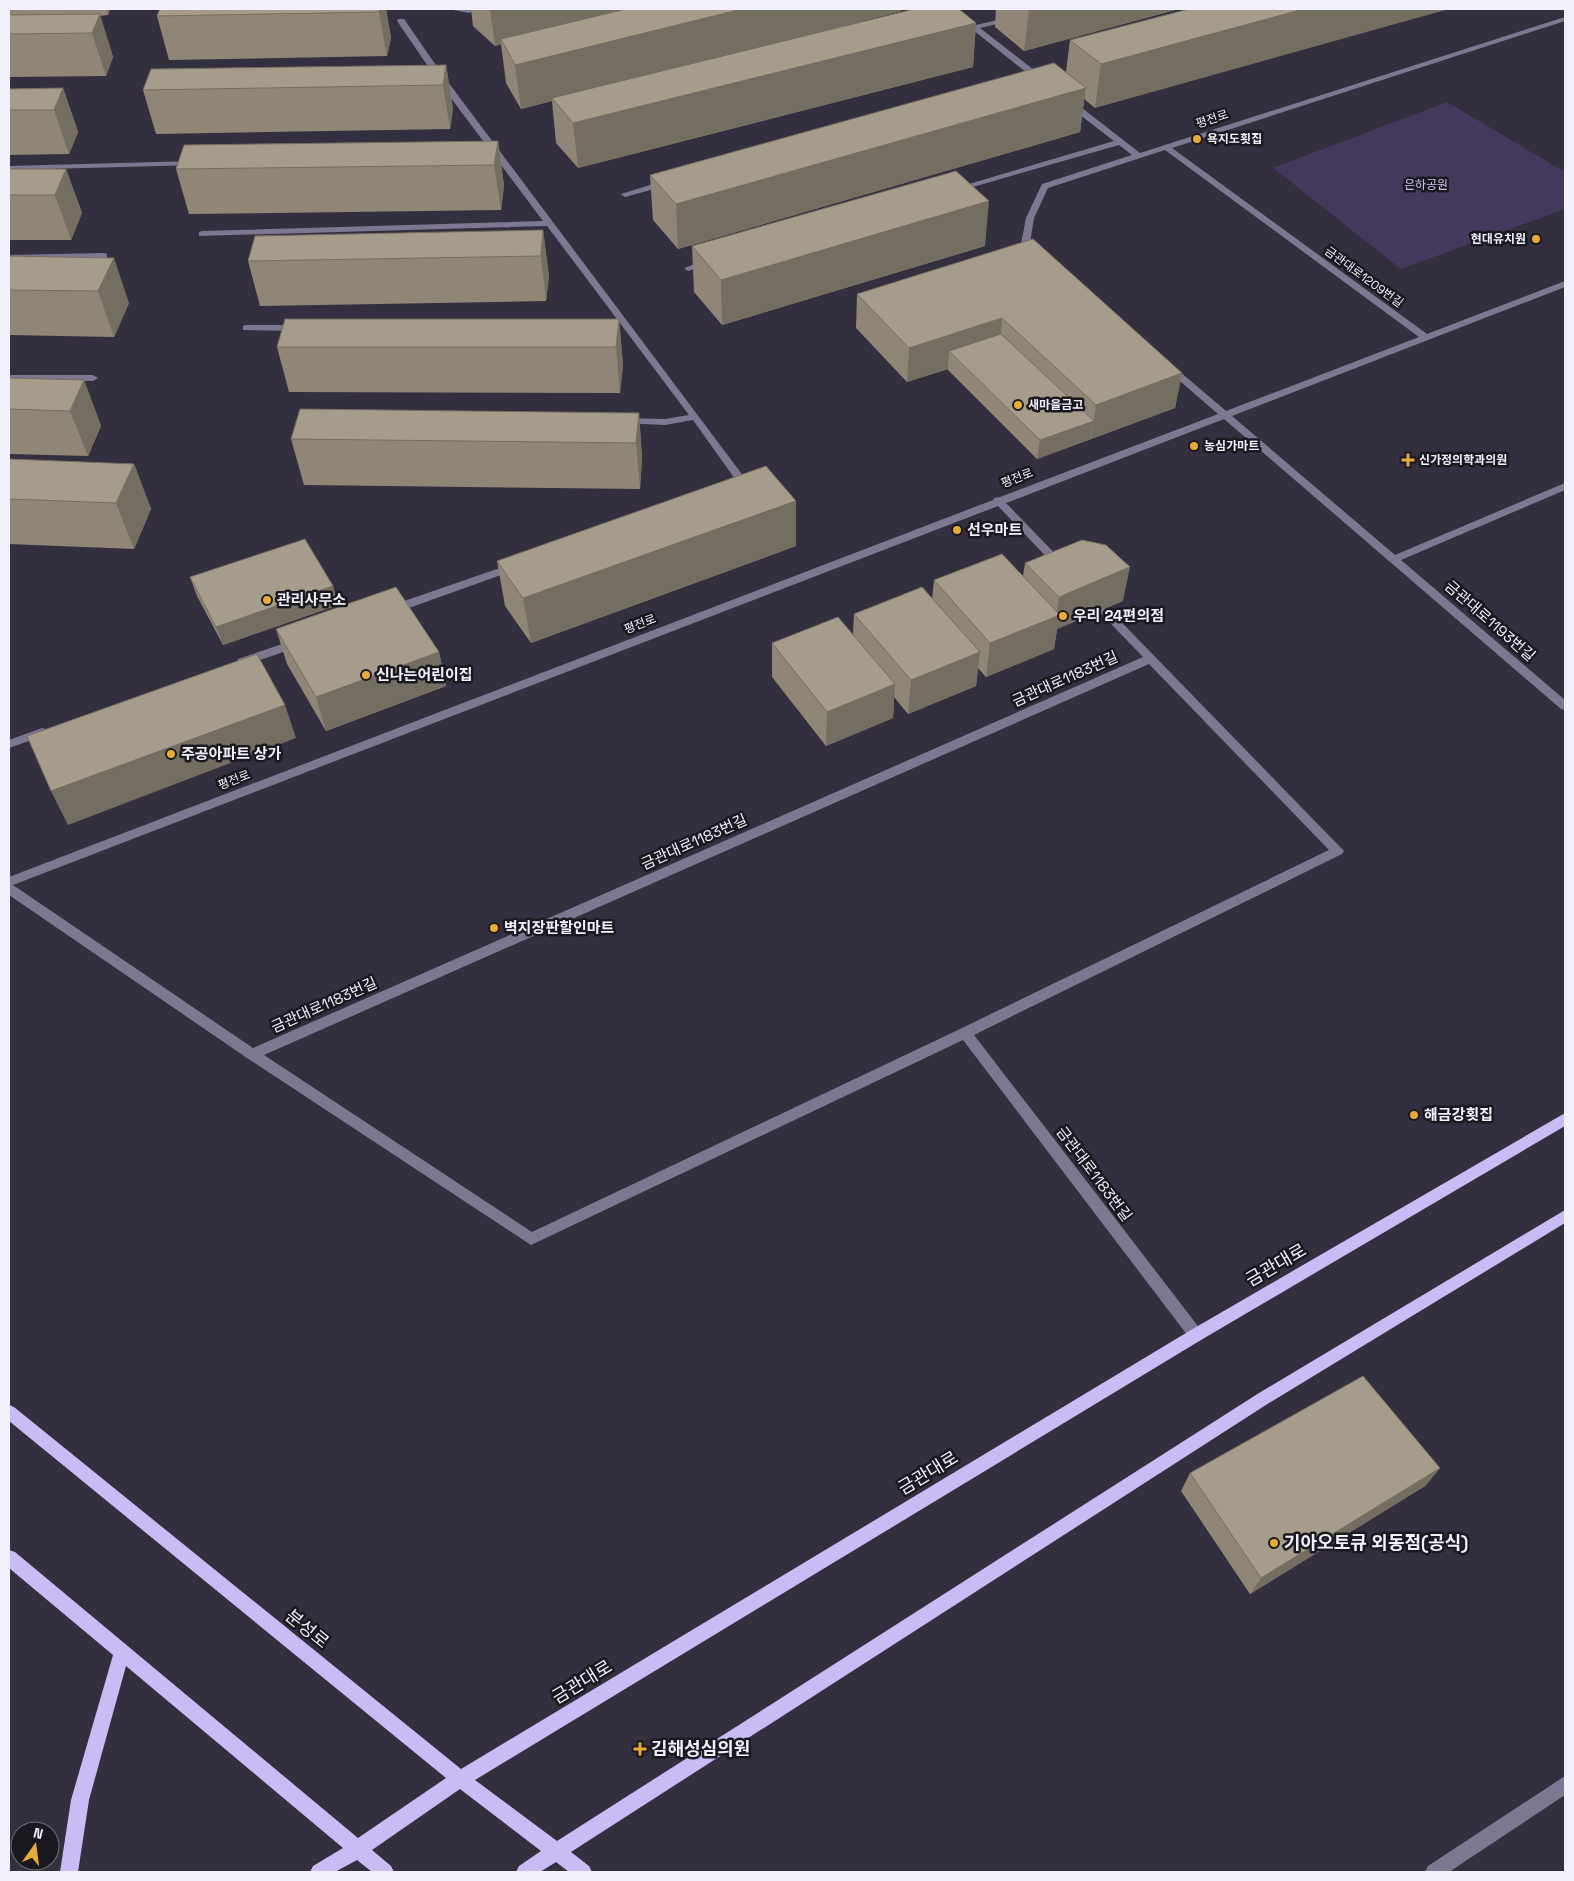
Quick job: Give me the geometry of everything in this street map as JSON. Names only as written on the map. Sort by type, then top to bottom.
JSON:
[{"type":"main road","name":"금관대로","points":[[319,1872],[358,1849],[460,1780],[1196,1335],[1565,1119]]},
{"type":"main road","points":[[525,1872],[1264,1398],[1565,1216]]},
{"type":"main road","name":"분성로","points":[[9,1412],[460,1780],[583,1872]]},
{"type":"main road","points":[[9,1558],[385,1872]]},
{"type":"main road","points":[[69,1872],[80,1800],[122,1651]]},
{"type":"street","points":[[452,9],[469,11],[476,9]]},
{"type":"street","points":[[951,9],[1044,82],[1035,85]]},
{"type":"street","points":[[956,32],[1020,16]]},
{"type":"street","name":"평전로","points":[[1042,258],[1024,244],[1030,218],[1045,186],[1565,19]]},
{"type":"street","points":[[400,21],[438,76],[550,224],[623,327],[695,417],[746,487],[736,490]]},
{"type":"street","points":[[429,76],[438,76]]},
{"type":"street","points":[[1067,100],[1137,155]]},
{"type":"street","points":[[950,191],[1120,142]]},
{"type":"street","name":"금관대로1209번길","points":[[1167,148],[1427,338]]},
{"type":"street","points":[[487,154],[497,153]]},
{"type":"street","points":[[9,168],[208,162]]},
{"type":"street","points":[[625,194],[673,181]]},
{"type":"street","points":[[202,234],[550,224]]},
{"type":"street","points":[[9,258],[104,256]]},
{"type":"street","points":[[688,268],[716,260]]},
{"type":"street","points":[[1427,338],[1565,284]]},
{"type":"street","points":[[246,328],[305,328]]},
{"type":"street","name":"평전로","points":[[9,882],[998,500],[1427,338]]},
{"type":"street","points":[[1163,362],[1224,414]]},
{"type":"street","points":[[9,378],[93,378]]},
{"type":"street","name":"금관대로1193번길","points":[[1224,414],[1565,706]]},
{"type":"street","points":[[615,421],[665,422],[695,417]]},
{"type":"street","points":[[1395,559],[1565,486]]},
{"type":"street","points":[[998,500],[1067,572]]},
{"type":"street","points":[[382,614],[522,565]]},
{"type":"street","name":"금관대로1183번길","points":[[9,889],[252,1054],[531,1239],[965,1033],[1338,851],[1081,587]]},
{"type":"street","points":[[233,666],[307,640]]},
{"type":"street","name":"금관대로1183번길","points":[[252,1054],[1149,659]]},
{"type":"street","points":[[9,744],[55,727]]},
{"type":"street","name":"금관대로1183번길","points":[[965,1033],[1196,1335]]},
{"type":"street","points":[[1434,1872],[1565,1785]]},
{"type":"green space","name":"은하공원","points":[[1447,102],[1565,172],[1565,209],[1401,269],[1273,168]]},
{"type":"building","points":[[160,9],[380,9],[379,12],[157,16]]},
{"type":"building","points":[[626,9],[742,9],[515,65],[501,39]]},
{"type":"building","points":[[914,9],[959,9],[976,23],[573,123],[552,98]]},
{"type":"building","points":[[1189,9],[1304,9],[1101,64],[1070,40]]},
{"type":"building","points":[[100,14],[92,33],[9,34],[9,15]]},
{"type":"building","points":[[1054,63],[1086,88],[676,204],[650,175]]},
{"type":"building","points":[[446,65],[443,85],[143,90],[151,69]]},
{"type":"building","points":[[63,88],[54,110],[9,110],[9,89]]},
{"type":"building","points":[[498,141],[494,165],[176,169],[184,145]]},
{"type":"building","points":[[9,169],[66,169],[55,195],[9,195]]},
{"type":"building","points":[[956,171],[989,201],[721,280],[692,246]]},
{"type":"building","points":[[543,230],[541,256],[248,261],[255,236]]},
{"type":"building","points":[[1033,239],[1182,373],[1096,405],[1002,318],[909,348],[857,294]]},
{"type":"building","points":[[9,256],[114,258],[98,291],[9,290]]},
{"type":"building","points":[[285,319],[619,319],[616,347],[277,347]]},
{"type":"building","points":[[1001,334],[1094,421],[1040,440],[949,351]]},
{"type":"building","points":[[9,378],[84,380],[70,411],[9,409]]},
{"type":"building","points":[[300,409],[639,413],[636,443],[291,439]]},
{"type":"building","points":[[9,459],[134,464],[116,503],[9,499]]},
{"type":"building","points":[[766,466],[796,501],[523,598],[497,561]]},
{"type":"building","name":"관리사무소","points":[[305,539],[333,586],[216,627],[190,577]]},
{"type":"building","points":[[1082,540],[1106,545],[1130,567],[1059,597],[1025,563]]},
{"type":"building","points":[[1002,554],[1060,615],[990,643],[934,580]]},
{"type":"building","points":[[396,587],[439,652],[316,697],[276,629]]},
{"type":"building","points":[[922,587],[980,652],[911,680],[854,614]]},
{"type":"building","points":[[838,617],[895,684],[827,712],[772,643]]},
{"type":"building","points":[[257,654],[285,705],[51,791],[27,736]]},
{"type":"building","name":"기아오토큐 외동점(공식)","points":[[1363,1376],[1440,1468],[1261,1578],[1190,1473]]},
{"type":"place","name":"욕지도횟집","points":[[1197,139]]},
{"type":"place","name":"현대유치원","points":[[1536,239]]},
{"type":"place","name":"새마을금고","points":[[1018,405]]},
{"type":"place","name":"농심가마트","points":[[1194,446]]},
{"type":"place","name":"신가정의학과의원","points":[[1408,460]]},
{"type":"place","name":"선우마트","points":[[957,530]]},
{"type":"place","name":"관리사무소","points":[[267,600]]},
{"type":"place","name":"우리 24편의점","points":[[1063,616]]},
{"type":"place","name":"신나는어린이집","points":[[366,675]]},
{"type":"place","name":"주공아파트 상가","points":[[171,754]]},
{"type":"place","name":"벽지장판할인마트","points":[[494,928]]},
{"type":"place","name":"해금강횟집","points":[[1414,1115]]},
{"type":"place","name":"기아오토큐 외동점(공식)","points":[[1274,1543]]},
{"type":"place","name":"김해성심의원","points":[[640,1749]]}]
